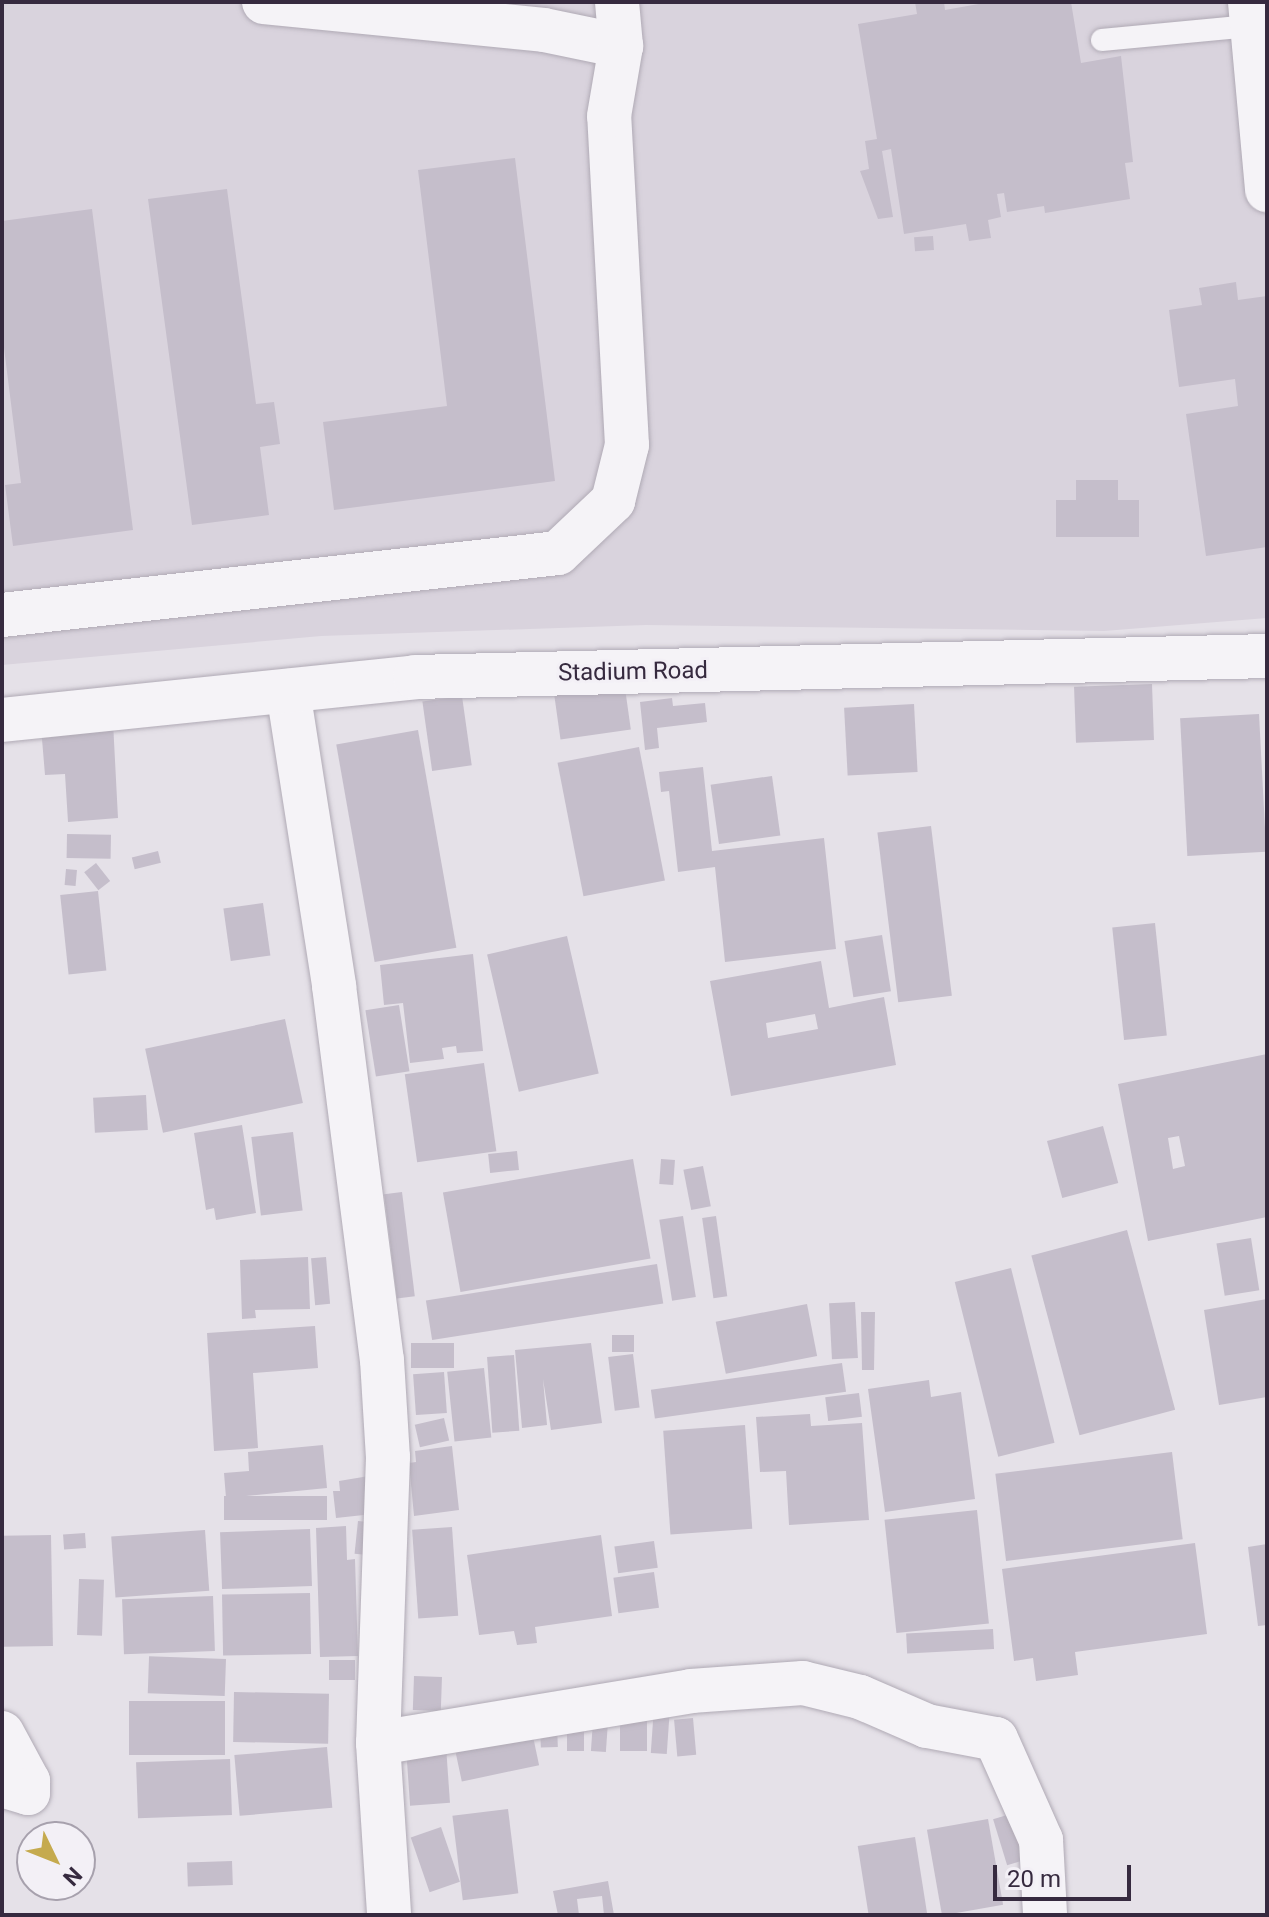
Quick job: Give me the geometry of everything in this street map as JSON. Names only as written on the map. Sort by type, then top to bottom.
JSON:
[{"type":"street","points":[[264,2],[544,30],[621,46]]},
{"type":"street","points":[[2,615],[558,553],[613,501],[627,445],[609,116],[621,46],[617,2]]},
{"type":"street","points":[[1250,14],[1267,190]]},
{"type":"street","name":"Stadium Road","points":[[2,720],[415,677],[1267,656]]},
{"type":"street","points":[[288,691],[334,986],[382,1360],[388,1457],[378,1743],[389,1915]]},
{"type":"street","points":[[378,1743],[691,1691],[803,1683],[860,1697],[927,1726],[996,1739],[1041,1840],[1045,1915]]},
{"type":"street","points":[[2,1733],[28,1781],[28,1793],[2,1785]]},
{"type":"lane","points":[[1102,40],[1250,14]]},
{"type":"shaded area","points":[[2,2],[1267,2],[1267,618],[1104,631],[646,625],[321,636],[2,665]]},
{"type":"building","points":[[915,2],[944,2],[945,10],[990,2],[1071,2],[1081,63],[1121,56],[1133,162],[1125,163],[1130,199],[1045,213],[1044,206],[1007,212],[1004,193],[997,194],[1001,217],[988,220],[991,238],[969,241],[966,224],[904,234],[891,149],[882,151],[893,217],[878,219],[860,171],[869,169],[865,141],[877,139],[858,24],[917,14]]},
{"type":"building","points":[[515,158],[555,481],[334,510],[323,422],[447,406],[418,170]]},
{"type":"building","points":[[227,189],[256,404],[274,402],[280,444],[260,447],[269,515],[192,525],[148,199]]},
{"type":"building","points":[[92,209],[133,530],[13,546],[5,485],[21,483],[2,332],[2,221]]},
{"type":"building","points":[[933,236],[934,250],[915,251],[914,237]]},
{"type":"building","points":[[1236,282],[1238,300],[1267,296],[1267,547],[1206,556],[1186,414],[1238,406],[1235,379],[1179,387],[1169,310],[1202,305],[1199,288]]},
{"type":"building","points":[[1076,480],[1118,480],[1118,500],[1139,500],[1139,537],[1056,537],[1056,500],[1076,500]]},
{"type":"building","points":[[624,681],[631,730],[561,739],[554,691]]},
{"type":"building","points":[[1152,684],[1154,740],[1076,743],[1074,687]]},
{"type":"building","points":[[462,696],[472,765],[432,771],[422,702]]},
{"type":"building","points":[[672,698],[673,706],[705,703],[707,722],[657,728],[659,748],[645,750],[640,702]]},
{"type":"building","points":[[914,704],[918,772],[848,776],[844,708]]},
{"type":"building","points":[[1259,714],[1266,852],[1187,856],[1180,718]]},
{"type":"building","points":[[113,722],[118,818],[68,822],[65,774],[45,775],[41,727]]},
{"type":"building","points":[[418,730],[456,948],[375,962],[336,744]]},
{"type":"building","points":[[639,747],[665,881],[583,896],[558,763]]},
{"type":"building","points":[[703,767],[712,851],[824,838],[836,949],[725,962],[715,867],[678,872],[669,791],[661,792],[659,772]]},
{"type":"building","points":[[772,776],[780,835],[719,844],[711,785]]},
{"type":"building","points":[[931,826],[952,996],[898,1002],[877,833]]},
{"type":"building","points":[[67,834],[111,835],[111,859],[67,858]]},
{"type":"building","points":[[158,851],[161,863],[135,869],[132,858]]},
{"type":"building","points":[[96,863],[110,881],[98,890],[84,872]]},
{"type":"building","points":[[66,869],[77,870],[76,886],[65,885]]},
{"type":"building","points":[[98,891],[106,971],[69,975],[60,895]]},
{"type":"building","points":[[263,903],[270,955],[231,961],[223,909]]},
{"type":"building","points":[[1155,923],[1167,1035],[1124,1040],[1112,927]]},
{"type":"building","points":[[882,935],[891,991],[853,997],[844,941]]},
{"type":"building","points":[[567,936],[599,1073],[519,1092],[487,954]]},
{"type":"building","points":[[473,954],[483,1051],[457,1053],[456,1046],[442,1048],[444,1059],[410,1063],[403,1003],[384,1005],[380,965]]},
{"type":"building","points":[[821,961],[829,1008],[884,997],[896,1065],[731,1096],[710,981]],"holes":[[[815,1014],[818,1029],[768,1038],[766,1023]]]},
{"type":"building","points":[[399,1005],[409,1071],[376,1076],[365,1010]]},
{"type":"building","points":[[285,1019],[303,1103],[163,1133],[145,1049]]},
{"type":"building","points":[[1267,1054],[1267,1217],[1148,1241],[1118,1084]],"holes":[[[1179,1136],[1185,1166],[1173,1169],[1168,1138]]]},
{"type":"building","points":[[484,1063],[496,1151],[417,1162],[405,1074]]},
{"type":"building","points":[[146,1095],[148,1130],[95,1133],[93,1098]]},
{"type":"building","points":[[242,1125],[256,1213],[216,1220],[214,1208],[206,1210],[194,1133]]},
{"type":"building","points":[[1103,1126],[1118,1183],[1062,1198],[1047,1141]]},
{"type":"building","points":[[293,1132],[303,1210],[261,1216],[251,1137]]},
{"type":"building","points":[[517,1151],[519,1170],[490,1173],[488,1154]]},
{"type":"building","points":[[633,1159],[651,1258],[460,1292],[443,1193]]},
{"type":"building","points":[[661,1159],[675,1160],[673,1185],[659,1184]]},
{"type":"building","points":[[703,1166],[711,1206],[691,1210],[683,1170]]},
{"type":"building","points":[[402,1192],[415,1296],[397,1298],[384,1194]]},
{"type":"building","points":[[683,1216],[696,1297],[672,1301],[659,1220]]},
{"type":"building","points":[[716,1216],[727,1296],[713,1298],[702,1218]]},
{"type":"building","points":[[1127,1230],[1175,1410],[1080,1435],[1031,1256]]},
{"type":"building","points":[[1251,1238],[1259,1290],[1225,1296],[1216,1243]]},
{"type":"building","points":[[308,1257],[310,1309],[255,1310],[256,1318],[242,1319],[240,1260]]},
{"type":"building","points":[[326,1257],[330,1304],[315,1305],[311,1258]]},
{"type":"building","points":[[657,1264],[663,1304],[432,1340],[426,1301]]},
{"type":"building","points":[[1011,1268],[1055,1443],[998,1457],[955,1282]]},
{"type":"building","points":[[1267,1299],[1267,1397],[1219,1405],[1204,1310]]},
{"type":"building","points":[[855,1302],[858,1358],[832,1359],[829,1303]]},
{"type":"building","points":[[807,1304],[817,1356],[726,1374],[716,1322]]},
{"type":"building","points":[[861,1312],[875,1312],[874,1370],[862,1370]]},
{"type":"building","points":[[315,1326],[318,1368],[253,1373],[258,1448],[214,1451],[207,1333]]},
{"type":"building","points":[[612,1335],[634,1335],[634,1352],[612,1352]]},
{"type":"building","points":[[411,1343],[454,1343],[454,1368],[411,1368]]},
{"type":"building","points":[[591,1343],[602,1423],[551,1430],[543,1379],[547,1425],[522,1428],[515,1350]]},
{"type":"building","points":[[633,1354],[640,1408],[615,1411],[608,1357]]},
{"type":"building","points":[[514,1355],[519,1431],[492,1433],[487,1357]]},
{"type":"building","points":[[842,1363],[846,1392],[655,1419],[651,1390]]},
{"type":"building","points":[[484,1368],[491,1438],[455,1441],[447,1372]]},
{"type":"building","points":[[444,1372],[447,1413],[416,1415],[413,1374]]},
{"type":"building","points":[[929,1380],[931,1397],[961,1392],[975,1499],[885,1512],[868,1389]]},
{"type":"building","points":[[859,1393],[862,1417],[828,1421],[825,1397]]},
{"type":"building","points":[[810,1414],[811,1426],[862,1423],[869,1520],[789,1525],[786,1471],[760,1472],[756,1417]]},
{"type":"building","points":[[444,1418],[449,1440],[420,1447],[415,1425]]},
{"type":"building","points":[[745,1425],[752,1529],[670,1534],[663,1431]]},
{"type":"building","points":[[323,1445],[327,1488],[226,1498],[224,1473],[249,1471],[248,1452]]},
{"type":"building","points":[[452,1446],[459,1510],[414,1516],[409,1463],[416,1462],[415,1451]]},
{"type":"building","points":[[1172,1452],[1183,1539],[1006,1561],[995,1474]]},
{"type":"building","points":[[369,1476],[373,1514],[336,1518],[333,1491],[340,1491],[339,1481]]},
{"type":"building","points":[[224,1496],[327,1496],[327,1520],[224,1520]]},
{"type":"building","points":[[977,1510],[989,1623],[896,1633],[885,1520]]},
{"type":"building","points":[[358,1521],[368,1522],[364,1555],[355,1554]]},
{"type":"building","points":[[346,1526],[347,1560],[355,1559],[358,1656],[320,1657],[316,1528]]},
{"type":"building","points":[[452,1527],[458,1616],[418,1619],[412,1530]]},
{"type":"building","points":[[310,1529],[312,1586],[222,1589],[220,1532]]},
{"type":"building","points":[[205,1530],[209,1591],[115,1597],[111,1537]]},
{"type":"building","points":[[85,1533],[86,1548],[64,1549],[63,1535]]},
{"type":"building","points":[[51,1535],[53,1646],[4,1647],[2,1536]]},
{"type":"building","points":[[601,1535],[612,1616],[535,1627],[537,1643],[517,1645],[514,1631],[479,1635],[467,1555]]},
{"type":"building","points":[[654,1541],[658,1568],[618,1573],[614,1547]]},
{"type":"building","points":[[1195,1543],[1207,1634],[1075,1652],[1078,1675],[1036,1681],[1033,1658],[1014,1661],[1002,1569]]},
{"type":"building","points":[[1267,1544],[1267,1625],[1258,1626],[1248,1547]]},
{"type":"building","points":[[654,1572],[659,1608],[618,1613],[613,1578]]},
{"type":"building","points":[[79,1579],[104,1580],[102,1636],[77,1635]]},
{"type":"building","points":[[310,1593],[311,1654],[223,1656],[222,1595]]},
{"type":"building","points":[[213,1596],[215,1651],[124,1654],[122,1599]]},
{"type":"building","points":[[993,1629],[994,1649],[907,1654],[906,1634]]},
{"type":"building","points":[[149,1656],[226,1659],[225,1696],[148,1693]]},
{"type":"building","points":[[329,1660],[355,1660],[355,1680],[329,1680]]},
{"type":"building","points":[[414,1676],[442,1677],[441,1711],[413,1710]]},
{"type":"building","points":[[234,1692],[329,1694],[328,1744],[233,1742]]},
{"type":"building","points":[[129,1701],[225,1701],[225,1755],[129,1755]]},
{"type":"building","points":[[654,1707],[670,1708],[667,1754],[651,1753]]},
{"type":"building","points":[[620,1713],[647,1713],[647,1751],[620,1751]]},
{"type":"building","points":[[693,1718],[696,1755],[677,1757],[674,1720]]},
{"type":"building","points":[[593,1721],[608,1722],[606,1752],[591,1751]]},
{"type":"building","points":[[557,1723],[558,1747],[541,1748],[540,1724]]},
{"type":"building","points":[[567,1725],[584,1725],[584,1751],[567,1751]]},
{"type":"building","points":[[531,1727],[539,1765],[462,1782],[454,1743]]},
{"type":"building","points":[[446,1746],[450,1803],[410,1806],[406,1749]]},
{"type":"building","points":[[327,1747],[332,1808],[240,1816],[234,1755]]},
{"type":"building","points":[[230,1759],[232,1815],[138,1818],[136,1762]]},
{"type":"building","points":[[508,1809],[518,1893],[463,1900],[452,1816]]},
{"type":"building","points":[[1017,1812],[1031,1858],[1007,1865],[993,1819]]},
{"type":"building","points":[[988,1819],[1003,1905],[942,1915],[927,1830]]},
{"type":"building","points":[[441,1827],[460,1882],[430,1892],[411,1837]]},
{"type":"building","points":[[915,1837],[927,1915],[869,1915],[858,1846]]},
{"type":"building","points":[[232,1861],[233,1885],[188,1887],[187,1863]]},
{"type":"building","points":[[608,1881],[614,1915],[604,1915],[602,1896],[577,1899],[579,1915],[558,1915],[553,1891]]}]
